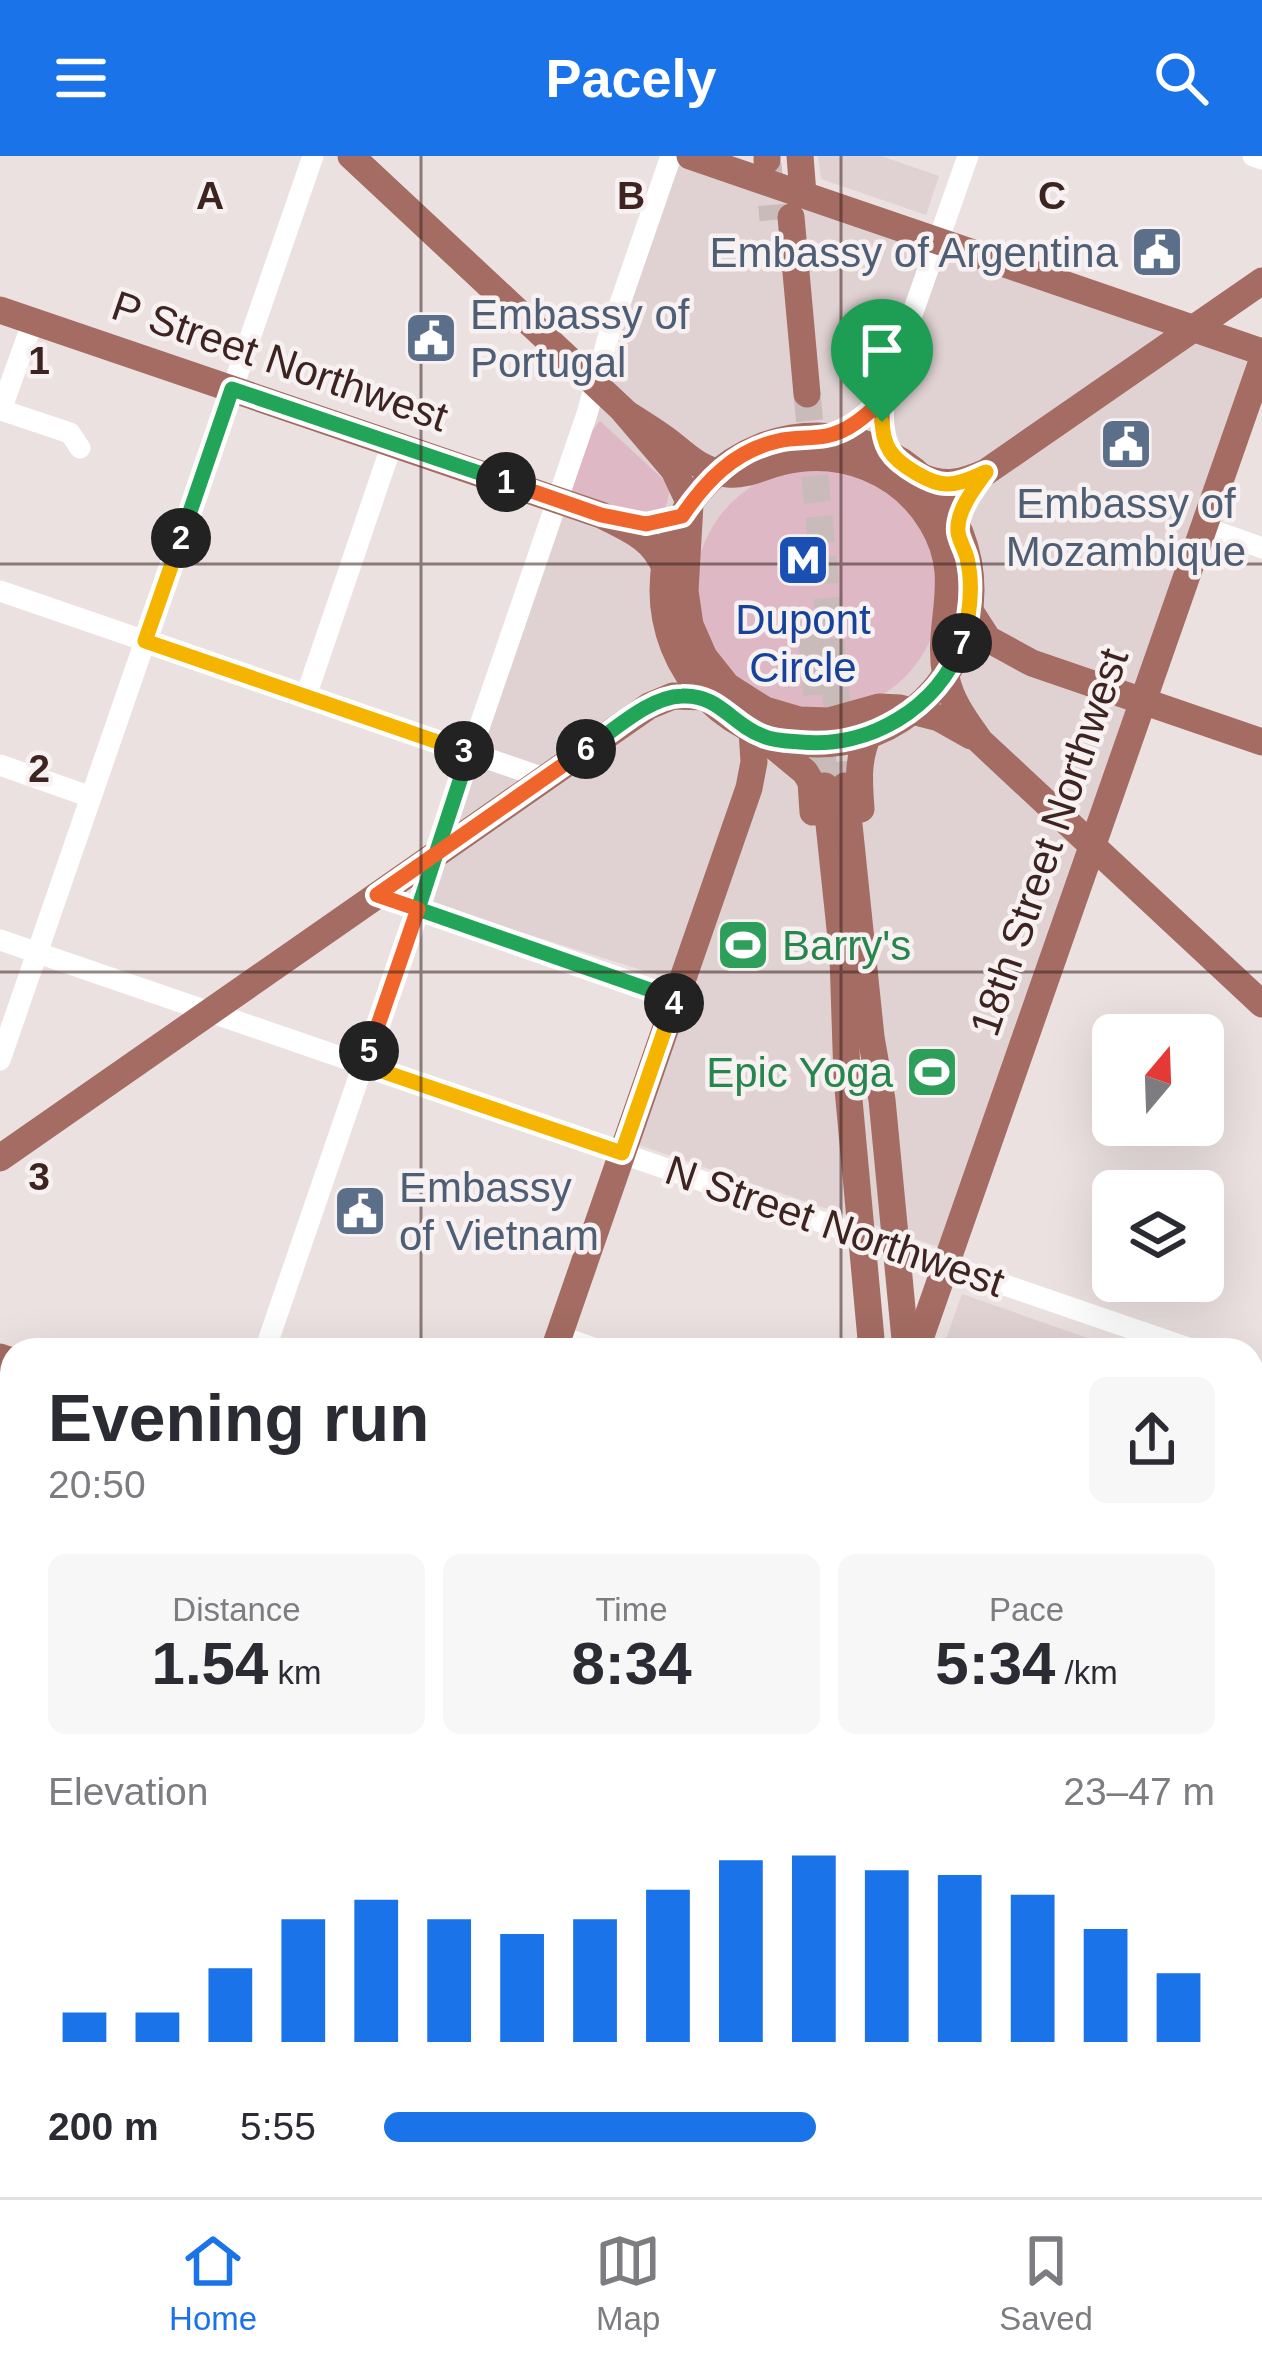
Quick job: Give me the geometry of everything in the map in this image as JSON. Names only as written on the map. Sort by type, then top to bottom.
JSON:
[{"type":"main road","points":[[351,156],[626,413],[674,470],[686,510],[685,590],[690,626],[704,657],[728,686],[765,710],[799,720],[841,719],[879,707],[951,723],[980,741],[1262,1004]]},
{"type":"main road","points":[[690,156],[772,160]]},
{"type":"main road","points":[[772,160],[789,210]]},
{"type":"main road","points":[[772,160],[789,210],[798,395]]},
{"type":"main road","points":[[789,210],[939,241],[1262,352]]},
{"type":"main road","points":[[920,476],[946,484],[986,472],[1262,280]]},
{"type":"main road","name":"P Street Northwest","points":[[0,310],[601,515],[646,524],[686,510]]},
{"type":"main road","name":"18th Street Northwest","points":[[920,1338],[1262,361]]},
{"type":"main road","points":[[626,413],[698,466],[718,472],[740,474],[791,460],[821,458],[861,464],[901,485],[932,523],[948,565],[950,594],[943,651],[954,702],[980,741]]},
{"type":"main road","points":[[756,733],[810,743],[869,733],[912,711],[950,668],[970,611],[970,571],[958,531],[939,496],[920,476],[863,443],[827,436],[772,442],[739,457],[718,472],[686,510],[665,568],[667,622],[690,677],[707,697],[799,766],[811,782],[833,1020],[847,1078]]},
{"type":"main road","points":[[958,531],[967,502],[986,472]]},
{"type":"main road","name":"P Street Northwest","points":[[601,515],[644,537],[665,568]]},
{"type":"main road","points":[[970,611],[988,639],[1032,662],[1262,742]]},
{"type":"main road","points":[[650,706],[665,687],[677,655]]},
{"type":"main road","points":[[950,668],[983,657],[1032,662]]},
{"type":"main road","points":[[0,1158],[650,706],[673,697],[707,697]]},
{"type":"main road","points":[[558,1338],[752,775],[756,733]]},
{"type":"main road","points":[[869,733],[858,776],[883,1035],[882,1100]]},
{"type":"main road","points":[[871,1338],[847,1078],[835,786],[882,1100],[905,1338]]},
{"type":"street","points":[[0,1060],[313,156]]},
{"type":"street","points":[[270,1338],[671,156]]},
{"type":"street","points":[[892,456],[882,428],[882,400],[968,156]]},
{"type":"street","points":[[1253,156],[1262,159]]},
{"type":"street","points":[[33,321],[1,410],[70,433],[80,448]]},
{"type":"street","points":[[827,436],[857,422],[882,400]]},
{"type":"street","points":[[306,696],[392,444]]},
{"type":"street","points":[[1204,527],[1262,548]]},
{"type":"street","points":[[0,591],[544,778]]},
{"type":"street","points":[[0,766],[91,797]]},
{"type":"street","points":[[377,895],[676,999]]},
{"type":"street","name":"N Street Northwest","points":[[0,940],[1160,1338]]},
{"type":"shaded area","points":[[671,156],[1262,352],[951,1251],[636,1144],[692,986],[429,903],[556,535],[564,480]]},
{"type":"shaded area","points":[[818,156],[881,156],[939,176],[926,215],[821,179]]},
{"type":"shaded area","points":[[600,421],[666,482],[670,489],[665,511],[649,519],[576,495],[571,489],[591,432]]},
{"type":"shaded area","name":"Dupont Circle","points":[[818,467],[865,476],[905,503],[932,543],[941,590],[932,637],[905,677],[865,704],[818,713],[771,704],[731,677],[704,637],[695,590],[704,543],[731,503],[771,476]]},
{"type":"shaded area","points":[[962,1294],[1088,1338],[946,1338]]},
{"type":"tunnel","points":[[768,164],[773,220]]},
{"type":"tunnel","points":[[807,394],[845,786]]},
{"type":"tunnel","points":[[811,627],[825,786]]},
{"type":"place","name":"Embassy of Argentina","points":[[1157,252]]},
{"type":"place","name":"Embassy of Portugal","points":[[431,338]]},
{"type":"place","name":"Embassy of Mozambique","points":[[1126,444]]},
{"type":"place","name":"Dupont Circle","points":[[803,560]]},
{"type":"place","name":"Barry's","points":[[743,945]]},
{"type":"place","name":"Epic Yoga","points":[[932,1072]]},
{"type":"place","name":"Embassy of Vietnam","points":[[360,1211]]},
{"type":"route","points":[[882,422],[882,400],[857,422],[827,436],[786,439],[758,448],[712,476],[682,516],[646,524],[601,515],[232,389],[145,641],[469,753],[451,803],[435,856],[418,909],[676,999],[622,1153],[364,1065],[418,909],[377,895],[410,874],[435,856],[468,832],[544,778],[650,706],[673,697],[707,697],[761,736],[832,742],[894,722],[934,690],[951,667],[965,630],[970,571],[958,531],[967,502],[986,472],[946,484],[920,476],[892,456],[882,422]]}]
